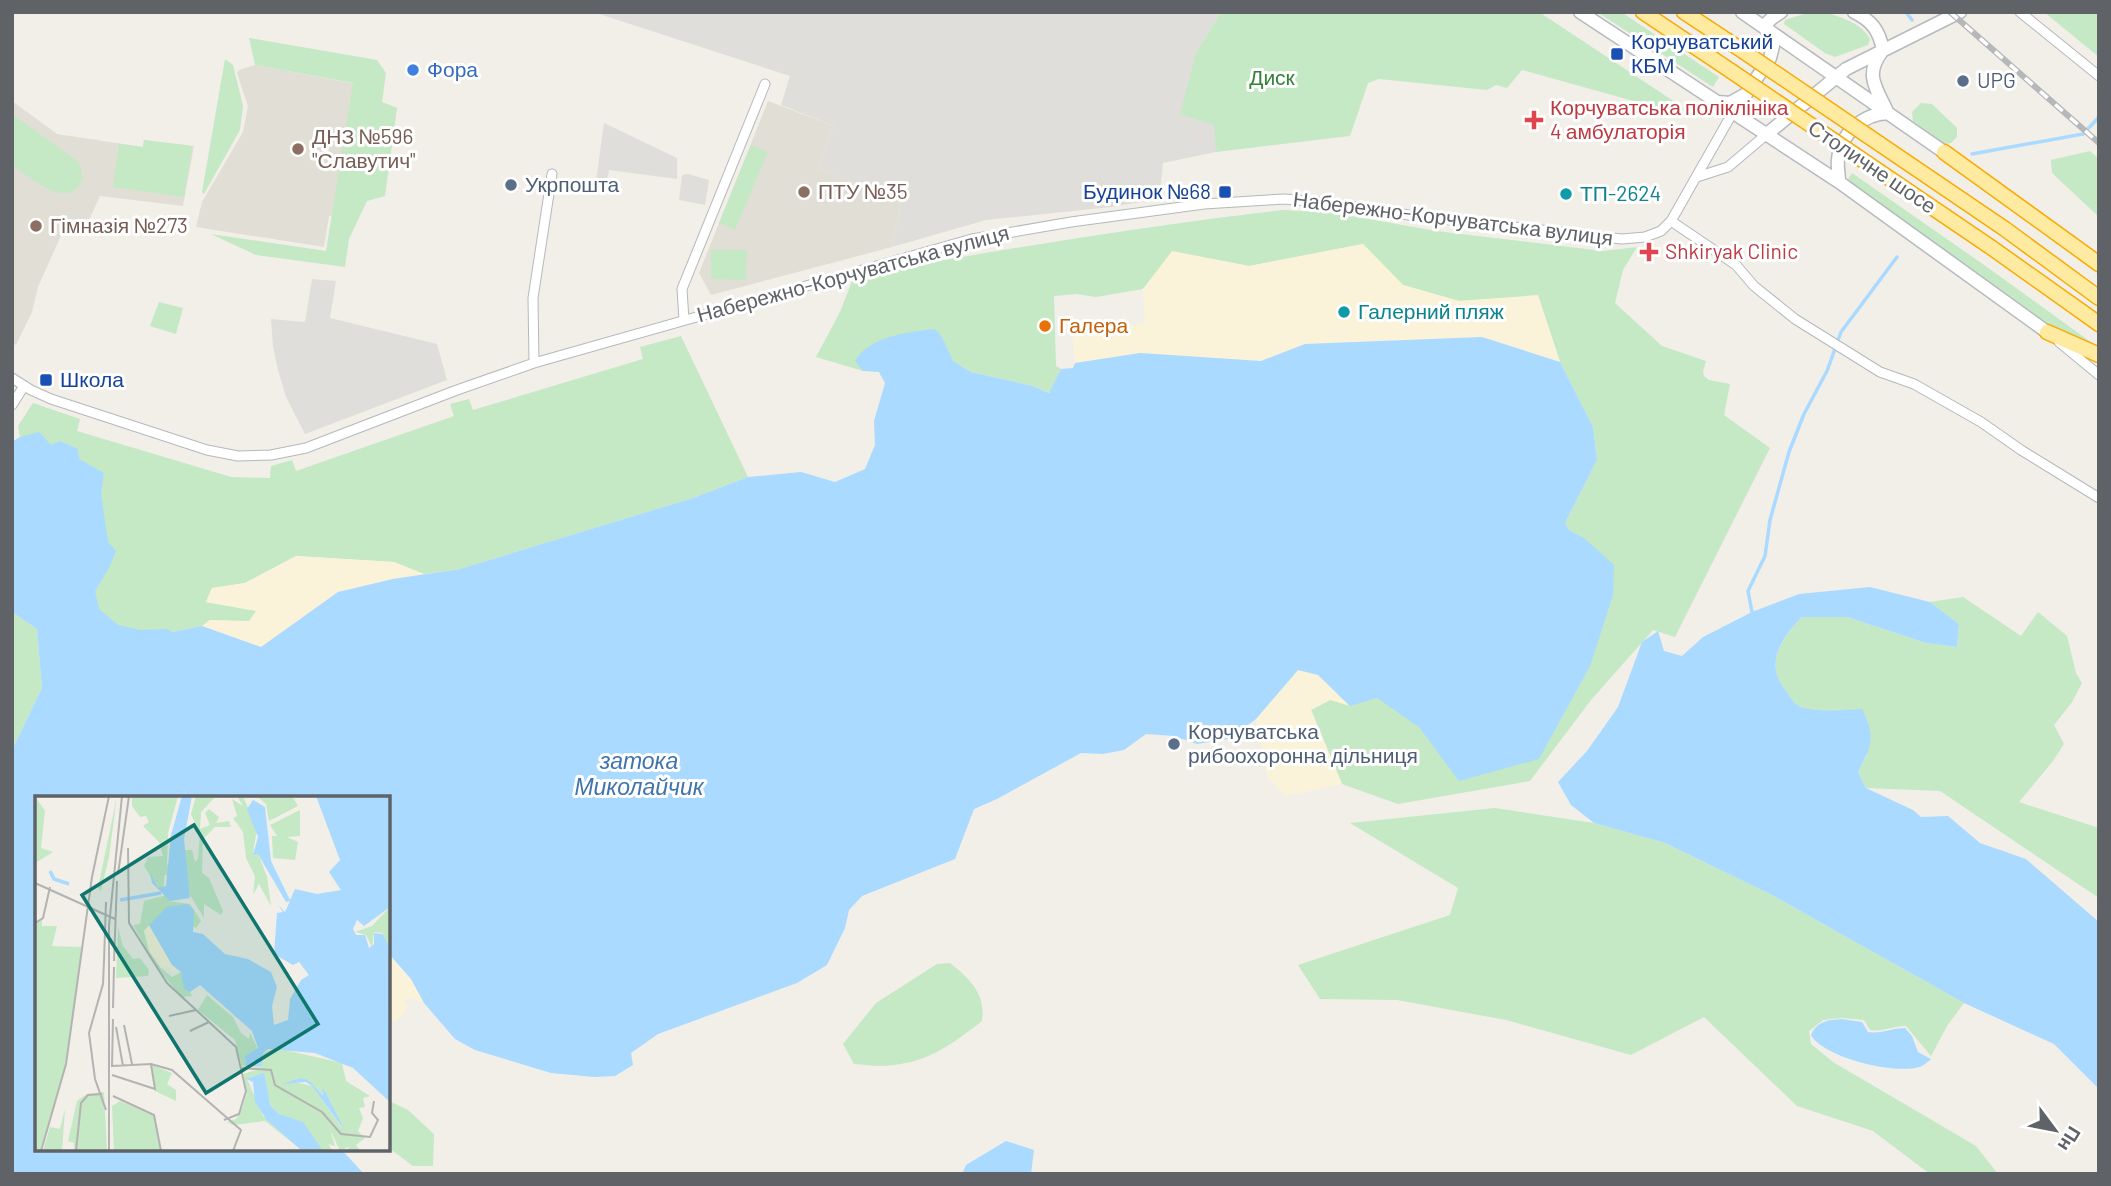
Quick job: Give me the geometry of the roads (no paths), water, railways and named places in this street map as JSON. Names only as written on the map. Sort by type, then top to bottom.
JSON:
[{"type":"highway","name":"Столичне шосе","points":[[1643,12],[1992,248],[2099,324]]},
{"type":"highway","name":"Столичне шосе","points":[[1684,12],[2005,229],[2099,298]]},
{"type":"highway","points":[[1944,152],[2099,264]]},
{"type":"highway","points":[[2047,332],[2099,355]]},
{"type":"main road","points":[[1580,12],[1839,182],[2047,332]]},
{"type":"main road","points":[[1742,12],[1944,152]]},
{"type":"main road","points":[[1764,26],[1781,12]]},
{"type":"main road","points":[[1854,12],[1878,31],[1882,50],[1875,61],[1872,79],[1888,113]]},
{"type":"main road","points":[[1767,134],[1835,76],[1960,12]]},
{"type":"main road","points":[[1718,102],[1731,103],[1739,100],[1770,58],[1773,46],[1764,26]]},
{"type":"main road","points":[[1839,182],[1838,158],[1844,139],[1865,118],[1874,113],[1888,113]]},
{"type":"street","points":[[2020,12],[2099,76]]},
{"type":"street","points":[[684,320],[682,289],[765,84]]},
{"type":"street","points":[[1733,112],[1671,221],[1736,265],[1754,286],[1795,319],[1880,372],[1914,384],[1948,403],[2099,498]]},
{"type":"street","points":[[1697,177],[1728,167],[1767,134]]},
{"type":"street","points":[[534,363],[533,298],[552,174]]},
{"type":"street","name":"Набережно-Корчуватська вулиця","points":[[12,378],[51,399],[207,450],[238,456],[271,455],[306,448],[534,363],[972,239],[1044,226],[1204,204],[1284,199],[1622,239],[1645,237],[1661,231],[1671,221]]},
{"type":"street","points":[[2047,332],[2099,375]]},
{"type":"street","points":[[12,405],[24,386]]},
{"type":"water","name":"затока Миколайчик","points":[[935,329],[942,337],[953,361],[971,372],[1033,386],[1049,393],[1061,369],[1073,368],[1075,363],[1140,353],[1261,361],[1305,344],[1482,337],[1560,362],[1593,427],[1597,460],[1565,523],[1570,531],[1584,538],[1614,565],[1613,595],[1590,666],[1539,759],[1459,781],[1419,727],[1377,698],[1350,706],[1318,675],[1298,670],[1256,719],[1229,739],[1197,744],[1174,736],[1146,734],[1124,750],[1103,754],[1081,753],[974,809],[955,859],[862,896],[849,910],[845,928],[827,965],[797,983],[658,1034],[631,1053],[633,1065],[615,1076],[595,1077],[551,1073],[475,1050],[455,1039],[424,1003],[411,979],[390,955],[390,796],[35,796],[35,1151],[343,1151],[364,1174],[12,1174],[12,750],[42,688],[37,629],[12,612],[12,442],[39,432],[51,445],[60,441],[78,449],[79,459],[104,473],[101,493],[108,542],[116,551],[95,591],[99,609],[118,625],[140,630],[167,629],[172,632],[202,626],[261,647],[338,592],[393,579],[460,569],[693,498],[748,477],[801,472],[835,482],[865,469],[875,445],[874,421],[885,383],[879,372],[863,371],[855,361],[870,346],[902,334]]},
{"type":"water","points":[[1870,587],[1930,602],[1959,624],[1957,647],[1926,643],[1847,617],[1802,617],[1787,634],[1778,652],[1776,672],[1780,682],[1794,702],[1803,708],[1862,709],[1871,734],[1867,755],[1858,772],[1866,788],[1913,810],[1921,817],[1948,816],[1980,843],[2026,859],[2099,922],[2099,1089],[2054,1044],[1964,1003],[1772,895],[1665,843],[1594,823],[1571,805],[1558,782],[1587,751],[1618,707],[1642,642],[1658,631],[1664,651],[1682,656],[1703,637],[1752,612],[1799,594]]},
{"type":"water","points":[[1842,1019],[1862,1022],[1868,1032],[1905,1028],[1912,1036],[1918,1052],[1931,1059],[1922,1066],[1911,1068],[1880,1067],[1845,1058],[1818,1043],[1811,1035],[1820,1024]]},
{"type":"water","points":[[1006,1141],[1034,1150],[1031,1174],[962,1174],[966,1165]]},
{"type":"waterway","points":[[1906,12],[1912,20]]},
{"type":"waterway","points":[[1972,154],[2083,134],[2099,117]]},
{"type":"waterway","points":[[1752,612],[1748,591],[1765,556],[1770,520],[1789,452],[1804,414],[1827,371],[1841,332],[1897,257]]},
{"type":"railway","points":[[1950,12],[2099,143]]},
{"type":"place","name":"Корчуватський КБМ","points":[[1617,54]]},
{"type":"place","name":"Фора","points":[[413,70]]},
{"type":"place","name":"UPG","points":[[1963,81]]},
{"type":"place","name":"Корчуватська поліклініка 4 амбулаторія","points":[[1534,120]]},
{"type":"place","name":"ДНЗ №596 \"Славутич\"","points":[[298,149]]},
{"type":"place","name":"Укрпошта","points":[[511,185]]},
{"type":"place","name":"ПТУ №35","points":[[804,192]]},
{"type":"place","name":"Будинок №68","points":[[1225,192]]},
{"type":"place","name":"ТП-2624","points":[[1566,194]]},
{"type":"place","name":"Гімназія №273","points":[[36,226]]},
{"type":"place","name":"Shkiryak Clinic","points":[[1649,252]]},
{"type":"place","name":"Галерний пляж","points":[[1344,312]]},
{"type":"place","name":"Галера","points":[[1045,326]]},
{"type":"place","name":"Школа","points":[[46,380]]},
{"type":"place","name":"Корчуватська рибоохоронна дільниця","points":[[1174,744]]},
{"type":"park label","name":"Диск","points":[[1272,78]]}]
